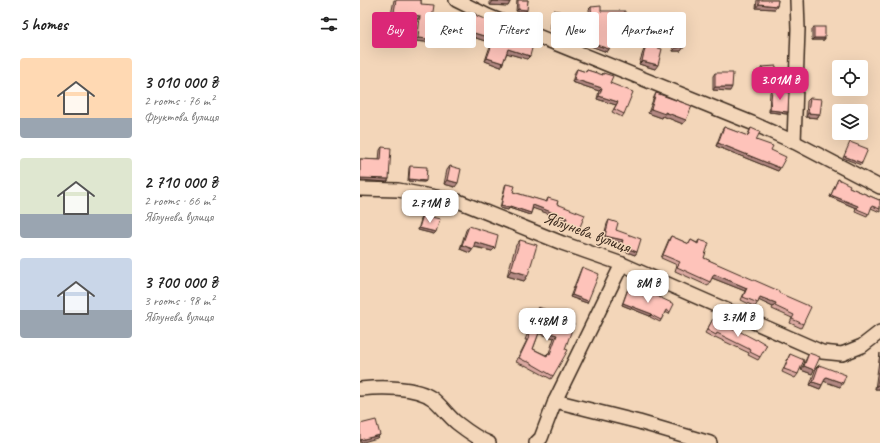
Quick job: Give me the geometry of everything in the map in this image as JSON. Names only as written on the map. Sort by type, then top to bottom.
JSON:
[{"type":"street","points":[[456,0],[488,16],[752,123],[794,142],[880,187]]},
{"type":"street","points":[[794,142],[798,29],[797,0]]},
{"type":"street","name":"Яблунева вулиця","points":[[360,189],[398,190],[458,201],[562,243],[622,264],[822,352],[842,354],[862,346],[880,332]]},
{"type":"street","points":[[536,443],[541,438],[555,401],[622,264]]},
{"type":"street","points":[[360,389],[396,389],[424,394],[433,398],[458,424],[489,443]]},
{"type":"street","points":[[555,401],[639,422],[710,443]]},
{"type":"building","points":[[396,0],[421,0],[421,4],[434,5],[433,12],[425,12],[425,39],[418,38],[420,16],[417,16],[417,12],[394,12]]},
{"type":"building","points":[[510,0],[510,2],[493,1]]},
{"type":"building","points":[[518,0],[528,0],[527,10],[518,9]]},
{"type":"building","points":[[759,0],[778,0],[777,6],[759,4]]},
{"type":"building","points":[[601,6],[601,11],[625,11],[607,12],[607,48],[609,49],[599,46],[599,12],[591,12],[591,7]]},
{"type":"building","points":[[476,14],[477,16],[484,19],[484,36],[476,34]]},
{"type":"building","points":[[814,27],[825,27],[825,38],[814,38]]},
{"type":"building","points":[[491,48],[532,48],[530,56],[508,49],[503,63],[487,58]]},
{"type":"building","points":[[645,48],[662,49],[658,65],[642,61]]},
{"type":"building","points":[[776,66],[777,84],[760,85],[759,75],[763,75],[762,67]]},
{"type":"building","points":[[577,69],[586,72],[587,70],[603,75],[603,73],[613,76],[610,83],[633,92],[624,114],[614,109],[618,102],[599,96],[602,88],[574,79]]},
{"type":"building","points":[[715,73],[733,73],[732,87],[715,87]]},
{"type":"building","points":[[772,90],[789,92],[788,112],[770,110]]},
{"type":"building","points":[[656,93],[692,106],[686,120],[665,112],[665,114],[651,109]]},
{"type":"building","points":[[810,98],[822,99],[820,114],[808,113]]},
{"type":"building","points":[[724,127],[748,136],[751,128],[760,132],[756,140],[773,146],[771,150],[786,157],[780,168],[718,143]]},
{"type":"building","points":[[850,142],[868,149],[862,163],[844,156]]},
{"type":"building","points":[[382,147],[391,148],[389,179],[360,178],[360,159],[381,160]]},
{"type":"building","points":[[410,166],[427,167],[426,181],[409,179]]},
{"type":"building","points":[[450,166],[461,169],[458,183],[447,180]]},
{"type":"building","points":[[838,179],[850,185],[849,187],[879,200],[880,199],[880,209],[872,206],[869,214],[857,209],[858,206],[831,195]]},
{"type":"building","points":[[506,184],[515,186],[513,192],[547,202],[548,198],[558,201],[557,204],[585,215],[579,229],[565,223],[567,218],[533,205],[531,213],[510,206],[509,208],[501,206]]},
{"type":"building","points":[[423,215],[440,219],[436,232],[419,228]]},
{"type":"building","points":[[609,220],[618,223],[616,230],[641,239],[637,252],[621,246],[623,240],[605,236]]},
{"type":"building","points":[[469,226],[498,235],[495,248],[475,242],[473,249],[462,245]]},
{"type":"building","points":[[671,236],[689,244],[691,240],[698,244],[699,240],[709,243],[704,258],[779,291],[779,293],[811,307],[803,324],[792,319],[794,315],[775,306],[776,303],[760,297],[758,303],[743,297],[747,288],[714,274],[710,282],[677,267],[680,262],[663,255]]},
{"type":"building","points":[[520,240],[537,245],[528,275],[511,270]]},
{"type":"building","points":[[582,267],[599,274],[588,301],[572,295]]},
{"type":"building","points":[[628,289],[646,296],[648,292],[674,304],[670,312],[666,310],[661,320],[651,315],[652,314],[623,303]]},
{"type":"building","points":[[538,307],[547,310],[546,315],[574,324],[565,349],[568,350],[553,376],[519,358],[529,337],[528,336]],"holes":[[[540,330],[557,335],[550,354],[548,353],[547,356],[533,349]]]},
{"type":"building","points":[[713,319],[767,345],[760,357],[750,352],[751,350],[717,333],[716,335],[707,330]]},
{"type":"building","points":[[809,353],[820,357],[814,370],[804,366]]},
{"type":"building","points":[[790,354],[804,360],[798,374],[784,369]]},
{"type":"building","points":[[819,365],[846,375],[843,383],[826,377],[822,385],[813,382]]},
{"type":"building","points":[[880,366],[880,386],[877,385]]},
{"type":"building","points":[[376,420],[380,435],[360,440],[360,424]]}]
